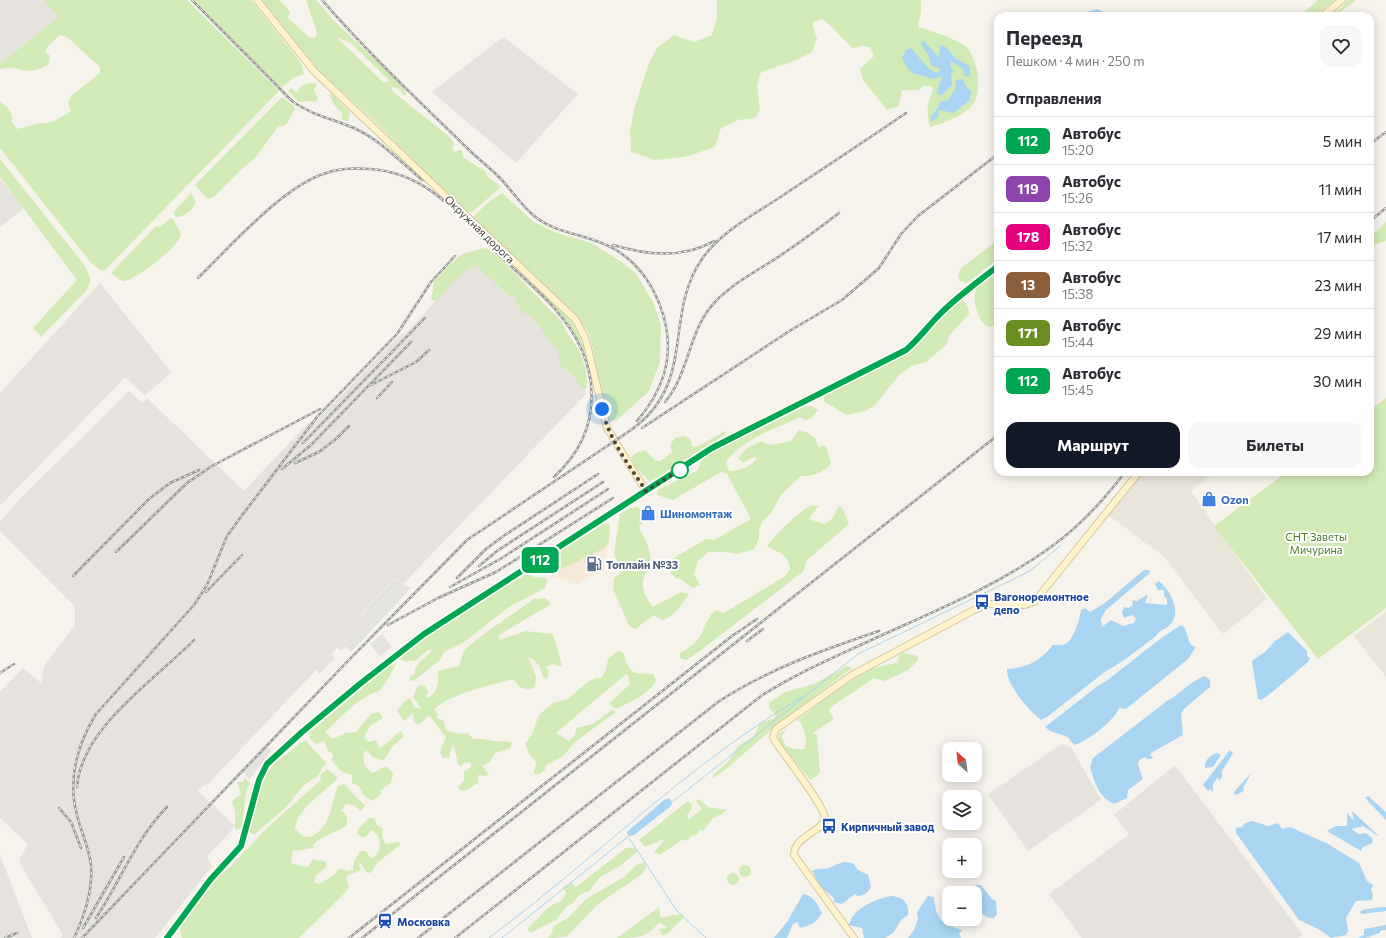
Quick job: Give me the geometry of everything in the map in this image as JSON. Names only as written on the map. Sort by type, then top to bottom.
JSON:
[{"type":"main road","name":"Окружная дорога","points":[[257,0],[314,71],[576,320],[586,340],[607,428],[646,491]]},
{"type":"main road","points":[[1327,12],[1342,0]]},
{"type":"main road","points":[[167,938],[210,880],[241,846],[261,772],[275,756],[387,662],[424,634],[734,436],[906,350],[920,337],[941,313],[994,269]]},
{"type":"main road","points":[[854,938],[794,855],[794,850],[798,843],[820,827],[825,819],[818,802],[775,741],[773,737],[776,729],[852,674],[974,610],[989,604],[1025,605],[1034,600],[1136,476]]},
{"type":"shaded area","points":[[0,0],[44,0],[58,17],[0,64]]},
{"type":"shaded area","points":[[503,37],[578,94],[516,163],[432,92]]},
{"type":"shaded area","points":[[0,179],[24,208],[0,227]]},
{"type":"shaded area","points":[[483,250],[504,269],[586,393],[585,395],[403,584],[394,579],[361,613],[366,621],[351,638],[345,640],[331,654],[335,658],[320,674],[316,670],[206,786],[204,785],[198,791],[234,825],[231,831],[207,856],[212,866],[155,938],[61,938],[63,935],[20,864],[19,860],[28,844],[0,818],[0,692],[23,668],[41,683],[44,666],[75,625],[75,607],[0,531],[0,522],[19,500],[129,391],[142,403],[147,398],[244,491],[306,425],[319,418],[401,334],[405,334]]},
{"type":"shaded area","points":[[100,283],[171,372],[145,396],[125,377],[0,506],[0,393]]},
{"type":"shaded area","points":[[1139,476],[1210,476],[1191,491],[1267,599],[1223,634],[1163,556],[1108,515]]},
{"type":"shaded area","points":[[606,523],[610,525],[604,573],[601,572],[576,584],[552,577],[538,569],[532,568]]},
{"type":"shaded area","points":[[394,580],[411,588],[351,652],[345,647],[341,651],[338,648],[345,641],[351,638],[366,621],[362,613]]},
{"type":"shaded area","points":[[1386,612],[1386,677],[1354,636]]},
{"type":"shaded area","points":[[382,634],[392,647],[380,656],[370,644]]},
{"type":"shaded area","points":[[1062,744],[1071,747],[1101,800],[1028,851],[988,794]]},
{"type":"shaded area","points":[[267,747],[271,751],[250,779],[243,772]]},
{"type":"shaded area","points":[[1175,765],[1303,935],[1298,938],[1082,938],[1049,894],[1129,834],[1114,815]]},
{"type":"shaded area","points":[[0,855],[32,938],[0,938]]},
{"type":"green space","points":[[44,0],[187,0],[279,91],[105,270],[100,270],[91,263],[0,148],[0,102],[7,107],[13,118],[11,121],[17,129],[36,124],[53,122],[71,111],[68,103],[72,95],[100,73],[100,67],[67,37],[60,35],[45,51],[50,56],[49,64],[29,71],[14,68],[0,69],[0,64],[58,17]]},
{"type":"green space","points":[[194,0],[251,0],[301,63],[304,74],[293,78],[281,88]]},
{"type":"green space","points":[[262,0],[280,0],[290,12],[288,18],[309,37],[314,38],[317,35],[316,30],[306,0],[316,0],[334,21],[404,87],[407,95],[403,95],[394,87],[392,87],[392,91],[451,138],[454,144],[452,148],[454,152],[461,150],[464,158],[485,171],[488,177],[501,187],[472,212],[466,212],[372,119],[315,67]],"holes":[[[336,37],[351,43],[389,80],[388,82],[383,82]]]},
{"type":"green space","points":[[717,0],[921,0],[921,11],[918,27],[959,42],[970,52],[978,75],[978,90],[976,99],[968,109],[956,117],[930,127],[928,107],[933,88],[932,86],[924,86],[918,90],[902,90],[899,106],[887,110],[863,80],[860,69],[874,56],[870,47],[862,46],[853,48],[822,19],[813,22],[813,28],[817,38],[812,52],[797,60],[761,72],[757,85],[760,110],[755,118],[738,120],[721,128],[715,147],[685,157],[655,160],[631,152],[630,131],[635,106],[649,63],[657,48],[674,35],[694,42],[712,35],[717,18]]},
{"type":"green space","points":[[1318,0],[1335,0],[1319,12],[1304,12]]},
{"type":"green space","points":[[1348,0],[1356,0],[1340,12],[1334,12],[1341,8]]},
{"type":"green space","points":[[311,83],[317,84],[314,90],[318,99],[315,102],[299,102],[288,91],[292,88],[296,93],[302,85]]},
{"type":"green space","points":[[329,94],[332,94],[350,112],[348,121],[342,120],[342,113],[334,105]]},
{"type":"green space","points":[[282,97],[293,105],[295,109],[286,125],[278,127],[255,158],[214,197],[208,199],[195,185]]},
{"type":"green space","points":[[0,159],[85,266],[91,280],[86,291],[41,337],[33,328],[77,280],[0,177]]},
{"type":"green space","points":[[191,193],[196,202],[190,211],[185,215],[176,217],[173,213]]},
{"type":"green space","points":[[502,193],[534,222],[557,233],[591,243],[623,263],[636,274],[653,302],[661,325],[660,362],[649,391],[617,420],[610,421],[604,406],[588,332],[578,318],[473,217],[486,204]]},
{"type":"green space","points":[[171,218],[181,234],[180,238],[170,250],[146,270],[130,279],[122,281],[111,273],[156,226],[160,227]]},
{"type":"green space","points":[[1386,222],[1386,241],[1374,245],[1374,233]]},
{"type":"green space","points":[[994,243],[994,262],[967,283],[960,281],[958,275],[961,268]]},
{"type":"green space","points":[[484,248],[489,249],[504,262],[562,322],[583,360],[587,378],[586,389],[584,390],[569,371],[561,367],[558,351],[533,318],[521,311],[514,296],[509,296],[476,265],[466,270],[436,301],[431,300],[434,282],[446,268],[462,254]]},
{"type":"green space","points":[[994,272],[994,326],[989,327],[981,320],[975,305],[975,292],[986,278]]},
{"type":"green space","points":[[534,284],[555,303],[570,320],[581,340],[589,368],[578,343],[566,323],[532,286]]},
{"type":"green space","points":[[962,299],[968,307],[969,314],[949,336],[947,344],[926,362],[912,366],[900,374],[875,405],[866,411],[846,415],[824,401],[824,395],[828,392],[899,358],[913,349],[925,337],[934,323]]},
{"type":"green space","name":"СНТ Заветы Мичурина","points":[[1386,398],[1386,608],[1318,659],[1214,526],[1282,476],[1374,476],[1374,407]]},
{"type":"green space","points":[[812,406],[818,410],[812,418],[805,420],[800,417],[760,435],[741,447],[726,462],[729,471],[745,468],[757,458],[754,457],[743,463],[738,458],[746,449],[761,441],[770,445],[791,441],[799,430],[806,432],[815,438],[818,447],[826,446],[831,464],[817,474],[801,476],[780,496],[772,512],[762,522],[759,530],[759,539],[754,549],[738,554],[708,552],[698,561],[694,574],[700,585],[692,588],[681,579],[675,578],[664,564],[706,539],[714,540],[751,519],[727,474],[721,472],[673,500],[657,495],[658,490],[698,470],[702,458],[725,445],[804,407]]},
{"type":"green space","points":[[725,431],[726,434],[683,462],[678,461],[670,471],[653,480],[649,481],[634,465],[631,457],[636,453],[645,450],[656,461],[660,461],[672,452],[670,445],[675,438],[684,436],[690,439],[693,447],[699,446]]},
{"type":"green space","points":[[819,505],[809,519],[824,524],[832,519],[839,506],[843,509],[849,524],[806,561],[804,571],[697,653],[686,660],[680,658],[680,653],[689,648],[699,638],[710,616],[715,610],[724,613],[784,577],[790,569],[788,560],[779,552],[767,546],[780,531],[806,508]]},
{"type":"green space","points":[[638,507],[644,520],[639,527],[650,553],[650,565],[643,581],[648,600],[653,607],[681,592],[689,594],[671,616],[662,620],[654,615],[635,629],[629,626],[613,589],[614,578],[620,574],[614,554],[620,514],[631,508]]},
{"type":"green space","points":[[606,523],[610,525],[609,542],[603,549],[555,572],[544,567],[543,563],[546,560]]},
{"type":"green space","points":[[529,572],[534,577],[546,578],[547,582],[545,588],[509,607],[463,643],[444,652],[440,660],[415,680],[409,681],[411,676],[415,674],[416,666],[432,650],[428,650],[414,662],[411,660],[407,662],[400,659],[402,653]]},
{"type":"green space","points":[[546,598],[551,604],[499,635],[499,640],[525,631],[553,634],[562,665],[558,666],[552,664],[546,667],[549,672],[547,679],[543,677],[540,667],[536,662],[528,657],[536,676],[535,687],[528,690],[520,687],[513,679],[461,694],[442,703],[434,709],[438,715],[436,718],[443,720],[447,731],[460,734],[467,733],[474,739],[507,741],[512,743],[509,749],[495,753],[490,762],[482,766],[489,775],[478,775],[478,783],[465,791],[460,790],[458,787],[464,780],[464,772],[471,767],[471,763],[464,762],[461,767],[458,764],[454,746],[452,747],[449,758],[443,758],[440,752],[446,737],[429,716],[418,725],[414,722],[413,713],[404,721],[397,711],[403,703],[410,698],[415,708],[421,708],[413,697],[418,686],[425,685],[428,692],[425,698],[429,697],[437,688],[438,671],[459,666],[464,650],[488,631],[534,599]]},
{"type":"green space","points":[[618,651],[623,653],[628,666],[634,673],[653,674],[656,680],[654,684],[640,697],[617,709],[609,704],[630,684],[628,675],[625,675],[556,733],[569,741],[575,735],[576,728],[593,724],[612,710],[616,712],[575,742],[563,756],[546,765],[545,770],[539,774],[534,774],[536,762],[529,754],[525,744],[532,734],[539,715],[553,703],[567,699],[588,682],[595,678],[601,678],[606,670],[608,659]]},
{"type":"green space","points":[[904,653],[918,656],[918,660],[908,670],[885,681],[874,678],[831,707],[829,711],[834,719],[813,733],[817,735],[820,772],[817,776],[810,780],[778,741],[780,733],[788,728],[781,736],[786,746],[794,749],[804,749],[806,742],[805,732],[800,721],[796,721],[848,682],[873,668],[897,663],[900,654]]},
{"type":"green space","points":[[396,663],[389,678],[379,691],[357,703],[325,732],[333,739],[345,733],[356,732],[371,714],[379,712],[383,718],[371,725],[364,737],[369,742],[376,740],[379,748],[385,745],[401,731],[404,736],[392,747],[384,760],[375,758],[368,751],[364,752],[364,764],[373,773],[386,766],[393,773],[391,783],[380,791],[381,794],[372,801],[365,797],[359,786],[352,783],[352,775],[342,772],[332,761],[333,754],[327,750],[324,741],[316,744],[310,738],[310,732],[387,667]]},
{"type":"green space","points":[[847,666],[852,668],[771,730],[726,769],[712,779],[714,774],[728,762],[738,746],[754,736],[760,723],[775,718],[775,714],[769,708],[769,703],[785,692],[814,684]]},
{"type":"green space","points":[[306,741],[327,764],[324,765],[318,776],[304,785],[286,807],[255,834],[251,834],[249,830],[265,775],[274,764],[302,742]]},
{"type":"green space","points":[[327,769],[338,778],[306,807],[297,821],[295,829],[297,831],[308,837],[314,835],[325,825],[338,786],[344,784],[365,806],[361,811],[354,805],[346,804],[341,811],[344,812],[347,818],[347,825],[317,841],[313,845],[314,848],[293,851],[291,863],[304,867],[309,866],[313,859],[326,862],[327,866],[316,876],[314,882],[319,884],[334,875],[338,870],[353,870],[354,862],[360,851],[365,851],[371,858],[375,857],[379,850],[379,839],[371,830],[368,835],[363,838],[357,834],[358,829],[370,817],[375,819],[376,824],[383,829],[382,837],[386,844],[399,842],[400,845],[377,863],[370,873],[366,872],[360,862],[359,865],[361,870],[346,876],[349,887],[345,893],[299,938],[182,938],[180,928],[217,876],[227,870],[269,826],[321,780],[320,775]]},
{"type":"green space","points":[[245,778],[250,783],[246,792],[242,827],[237,830],[235,828],[235,813],[232,803],[233,800],[241,794],[237,782],[243,782]]},
{"type":"green space","points":[[699,799],[708,807],[727,810],[713,818],[703,831],[700,829],[698,834],[691,836],[687,841],[684,839],[680,841],[660,855],[654,852],[666,838],[645,847],[639,840],[688,801],[691,803],[692,809],[687,815],[688,820],[702,809],[696,801]]},
{"type":"green space","points":[[635,847],[637,852],[620,866],[600,877],[589,891],[579,895],[573,903],[567,906],[556,920],[532,932],[529,932],[528,928],[543,913],[551,906],[561,901],[566,893],[563,887],[573,882],[573,885],[576,887],[626,848]]},
{"type":"green space","points":[[645,862],[646,869],[642,874],[597,905],[566,937],[548,938],[552,933],[553,927],[569,917],[586,899],[624,877],[636,865]]},
{"type":"green space","points":[[745,865],[749,867],[751,871],[749,875],[745,877],[741,875],[739,871],[741,867]]},
{"type":"green space","points":[[731,873],[735,873],[739,879],[735,885],[731,885],[727,881],[727,877]]},
{"type":"green space","points":[[659,907],[660,916],[664,918],[682,914],[684,917],[667,934],[662,935],[659,929],[667,928],[660,922],[642,936],[617,938]]},
{"type":"water","points":[[1097,9],[1104,12],[1088,12]]},
{"type":"water","points":[[923,40],[939,57],[940,45],[946,47],[955,58],[970,66],[970,75],[967,77],[964,75],[963,69],[951,61],[951,67],[954,71],[951,75],[952,85],[942,95],[939,95],[937,91],[942,76],[933,79],[913,73],[908,69],[902,58],[906,50],[911,48],[929,69],[937,73],[941,69],[931,65],[928,55],[921,44]]},
{"type":"water","points":[[963,79],[965,85],[971,91],[970,100],[954,113],[939,110],[938,117],[931,122],[931,116],[938,108],[940,102],[948,100],[955,89],[956,80]]},
{"type":"water","points":[[1144,570],[1149,570],[1150,573],[1106,610],[1101,619],[1102,627],[1111,620],[1123,626],[1134,623],[1136,619],[1132,615],[1124,618],[1122,613],[1124,607],[1128,608],[1132,606],[1133,600],[1137,601],[1148,594],[1145,603],[1167,605],[1164,590],[1158,590],[1155,584],[1159,581],[1167,589],[1173,600],[1175,611],[1172,622],[1123,661],[1106,671],[1047,717],[1041,720],[1019,697],[1010,682],[1007,669],[1033,663],[1053,645],[1062,645],[1068,642],[1076,629],[1081,610],[1085,608],[1090,612],[1105,603]]},
{"type":"water","points":[[1181,625],[1185,628],[1190,644],[1196,647],[1188,659],[1126,709],[1119,708],[1112,718],[1093,735],[1074,745],[1068,737],[1050,731],[1045,727],[1160,639]]},
{"type":"water","points":[[1288,632],[1307,651],[1307,656],[1310,658],[1308,662],[1266,697],[1261,700],[1258,699],[1252,661]]},
{"type":"water","points":[[1205,676],[1210,680],[1210,687],[1184,709],[1181,714],[1183,735],[1151,753],[1150,755],[1153,757],[1152,759],[1147,759],[1145,757],[1139,760],[1138,765],[1143,779],[1128,790],[1127,798],[1114,804],[1104,798],[1093,778],[1090,767],[1093,758],[1167,701],[1195,681]]},
{"type":"water","points":[[1230,750],[1233,753],[1222,771],[1222,777],[1219,781],[1218,777],[1213,784],[1213,792],[1210,789],[1208,791],[1203,785]]},
{"type":"water","points":[[1216,753],[1221,755],[1213,767],[1205,768],[1208,759],[1211,755]]},
{"type":"water","points":[[1251,773],[1243,788],[1244,791],[1236,795],[1234,794],[1235,791]]},
{"type":"water","points":[[1368,796],[1386,812],[1386,820],[1365,798]]},
{"type":"water","points":[[669,798],[672,802],[671,806],[634,835],[630,836],[627,834],[627,832],[664,800]]},
{"type":"water","points":[[1352,811],[1380,837],[1363,826],[1352,829],[1358,834],[1366,833],[1373,839],[1372,843],[1363,847],[1361,851],[1327,831],[1336,826],[1347,826],[1347,813],[1354,821]]},
{"type":"water","points":[[1253,821],[1268,826],[1278,823],[1282,829],[1290,827],[1328,844],[1359,863],[1367,881],[1373,885],[1371,890],[1373,895],[1372,900],[1356,901],[1346,918],[1348,931],[1346,935],[1331,938],[1320,930],[1299,920],[1236,833],[1236,828],[1242,827],[1245,823]]},
{"type":"water","points":[[845,862],[853,863],[858,870],[868,875],[871,886],[866,894],[857,896],[855,894],[842,904],[834,902],[834,898],[821,887],[812,871],[829,868]]},
{"type":"water","points":[[982,886],[992,899],[996,901],[997,914],[994,918],[989,918],[982,914]]},
{"type":"water","points":[[803,894],[815,901],[822,913],[818,919],[807,926],[800,928],[797,922],[793,924],[787,938],[774,938],[787,922]]},
{"type":"water","points":[[890,896],[898,897],[906,903],[908,907],[908,915],[901,920],[894,932],[885,938],[864,938],[862,928],[849,925],[851,919],[860,909],[871,902]]},
{"type":"water","points":[[928,896],[934,897],[936,910],[942,920],[942,926],[951,926],[962,930],[959,934],[961,938],[908,938],[914,930],[918,919],[917,912]]},
{"type":"water","points":[[1386,907],[1386,911],[1362,914],[1360,912],[1362,910]]},
{"type":"water","points":[[1386,925],[1386,930],[1380,931],[1380,933],[1365,938],[1357,938],[1364,935],[1364,929]]},
{"type":"waterway","points":[[671,803],[858,654],[1020,576],[1031,570],[1061,545]]},
{"type":"waterway","points":[[489,938],[528,908],[681,782],[760,723],[802,697]]},
{"type":"waterway","points":[[502,938],[630,835]]},
{"type":"waterway","points":[[629,838],[677,911],[706,938]]},
{"type":"railway","points":[[192,0],[292,101],[307,110],[354,128],[372,138],[390,151],[422,180]]},
{"type":"railway","points":[[322,0],[393,76],[471,152],[499,177],[533,215],[552,227],[596,241],[616,250],[630,260],[642,273],[660,304],[665,321],[667,357],[664,374],[659,387],[637,421]]},
{"type":"railway","points":[[82,938],[346,663],[467,540],[631,430],[651,412],[664,392],[672,370],[684,303],[690,281],[702,259],[710,249],[739,224],[906,113]]},
{"type":"railway","points":[[1374,141],[1386,132]]},
{"type":"railway","points":[[642,428],[791,330],[842,300],[879,268],[901,234],[918,216],[994,157]]},
{"type":"railway","points":[[198,278],[241,235],[275,204],[309,180],[326,173],[337,170],[359,168],[391,172],[410,179],[427,188],[457,212],[500,256],[535,288],[555,309],[570,329],[582,350],[589,372],[592,394],[590,416],[583,437],[571,458],[554,477]]},
{"type":"railway","points":[[1374,218],[1386,208]]},
{"type":"railway","points":[[665,402],[679,380],[696,332],[715,301],[738,282],[789,250],[839,213]]},
{"type":"railway","points":[[613,245],[638,251],[664,254],[690,251],[714,241]]},
{"type":"railway","points":[[74,938],[85,911],[91,884],[90,858],[77,815],[73,788],[79,750],[89,726],[96,714],[194,605],[207,585],[227,536],[317,417],[397,334],[431,282],[455,256]]},
{"type":"railway","points":[[303,443],[425,318]]},
{"type":"railway","points":[[282,469],[311,445],[411,342]]},
{"type":"railway","points":[[371,385],[416,362],[429,350]]},
{"type":"railway","points":[[377,398],[392,382]]},
{"type":"railway","points":[[116,552],[187,483],[212,466],[320,409]]},
{"type":"railway","points":[[295,463],[319,452],[336,439],[349,426]]},
{"type":"railway","points":[[362,938],[994,438]]},
{"type":"railway","points":[[73,576],[149,499],[170,483],[199,470]]},
{"type":"railway","points":[[457,578],[486,549],[502,537],[598,474]]},
{"type":"railway","points":[[455,938],[761,696],[814,667],[939,610],[1008,575],[1062,539],[1109,493],[1122,476]]},
{"type":"railway","points":[[479,566],[497,551],[603,482]]},
{"type":"railway","points":[[450,587],[502,558],[608,489]]},
{"type":"railway","points":[[388,625],[438,598],[496,572],[613,498]]},
{"type":"railway","points":[[206,592],[242,555]]},
{"type":"railway","points":[[349,938],[732,636],[757,619]]},
{"type":"railway","points":[[747,641],[763,629]]},
{"type":"railway","points":[[418,938],[718,702],[756,680],[796,661],[879,631]]},
{"type":"railway","points":[[77,787],[82,765],[91,745],[105,725],[122,706],[194,640]]},
{"type":"railway","points":[[0,673],[14,664]]},
{"type":"railway","points":[[96,918],[137,846],[146,832],[167,807]]},
{"type":"railway","points":[[59,808],[71,822],[81,848]]},
{"type":"railway","points":[[83,928],[124,857]]},
{"type":"railway","points":[[5,938],[17,933]]},
{"type":"bus line","name":"112","points":[[167,938],[210,880],[236,854],[241,846],[244,840],[261,772],[267,764],[302,732],[392,658],[424,634],[712,448],[906,350],[920,337],[941,313],[994,269]]},
{"type":"place","name":"Ozon","points":[[1209,499]]},
{"type":"place","name":"Шиномонтаж","points":[[648,513]]},
{"type":"place","name":"Топлайн №33","points":[[594,564]]},
{"type":"place","name":"Вагоноремонтное депо","points":[[982,602]]},
{"type":"place","name":"Кирпичный завод","points":[[829,826]]},
{"type":"place","name":"Московка","points":[[385,921]]},
{"type":"route","points":[[602,409],[607,428],[646,491],[681,469],[680,470]]}]
